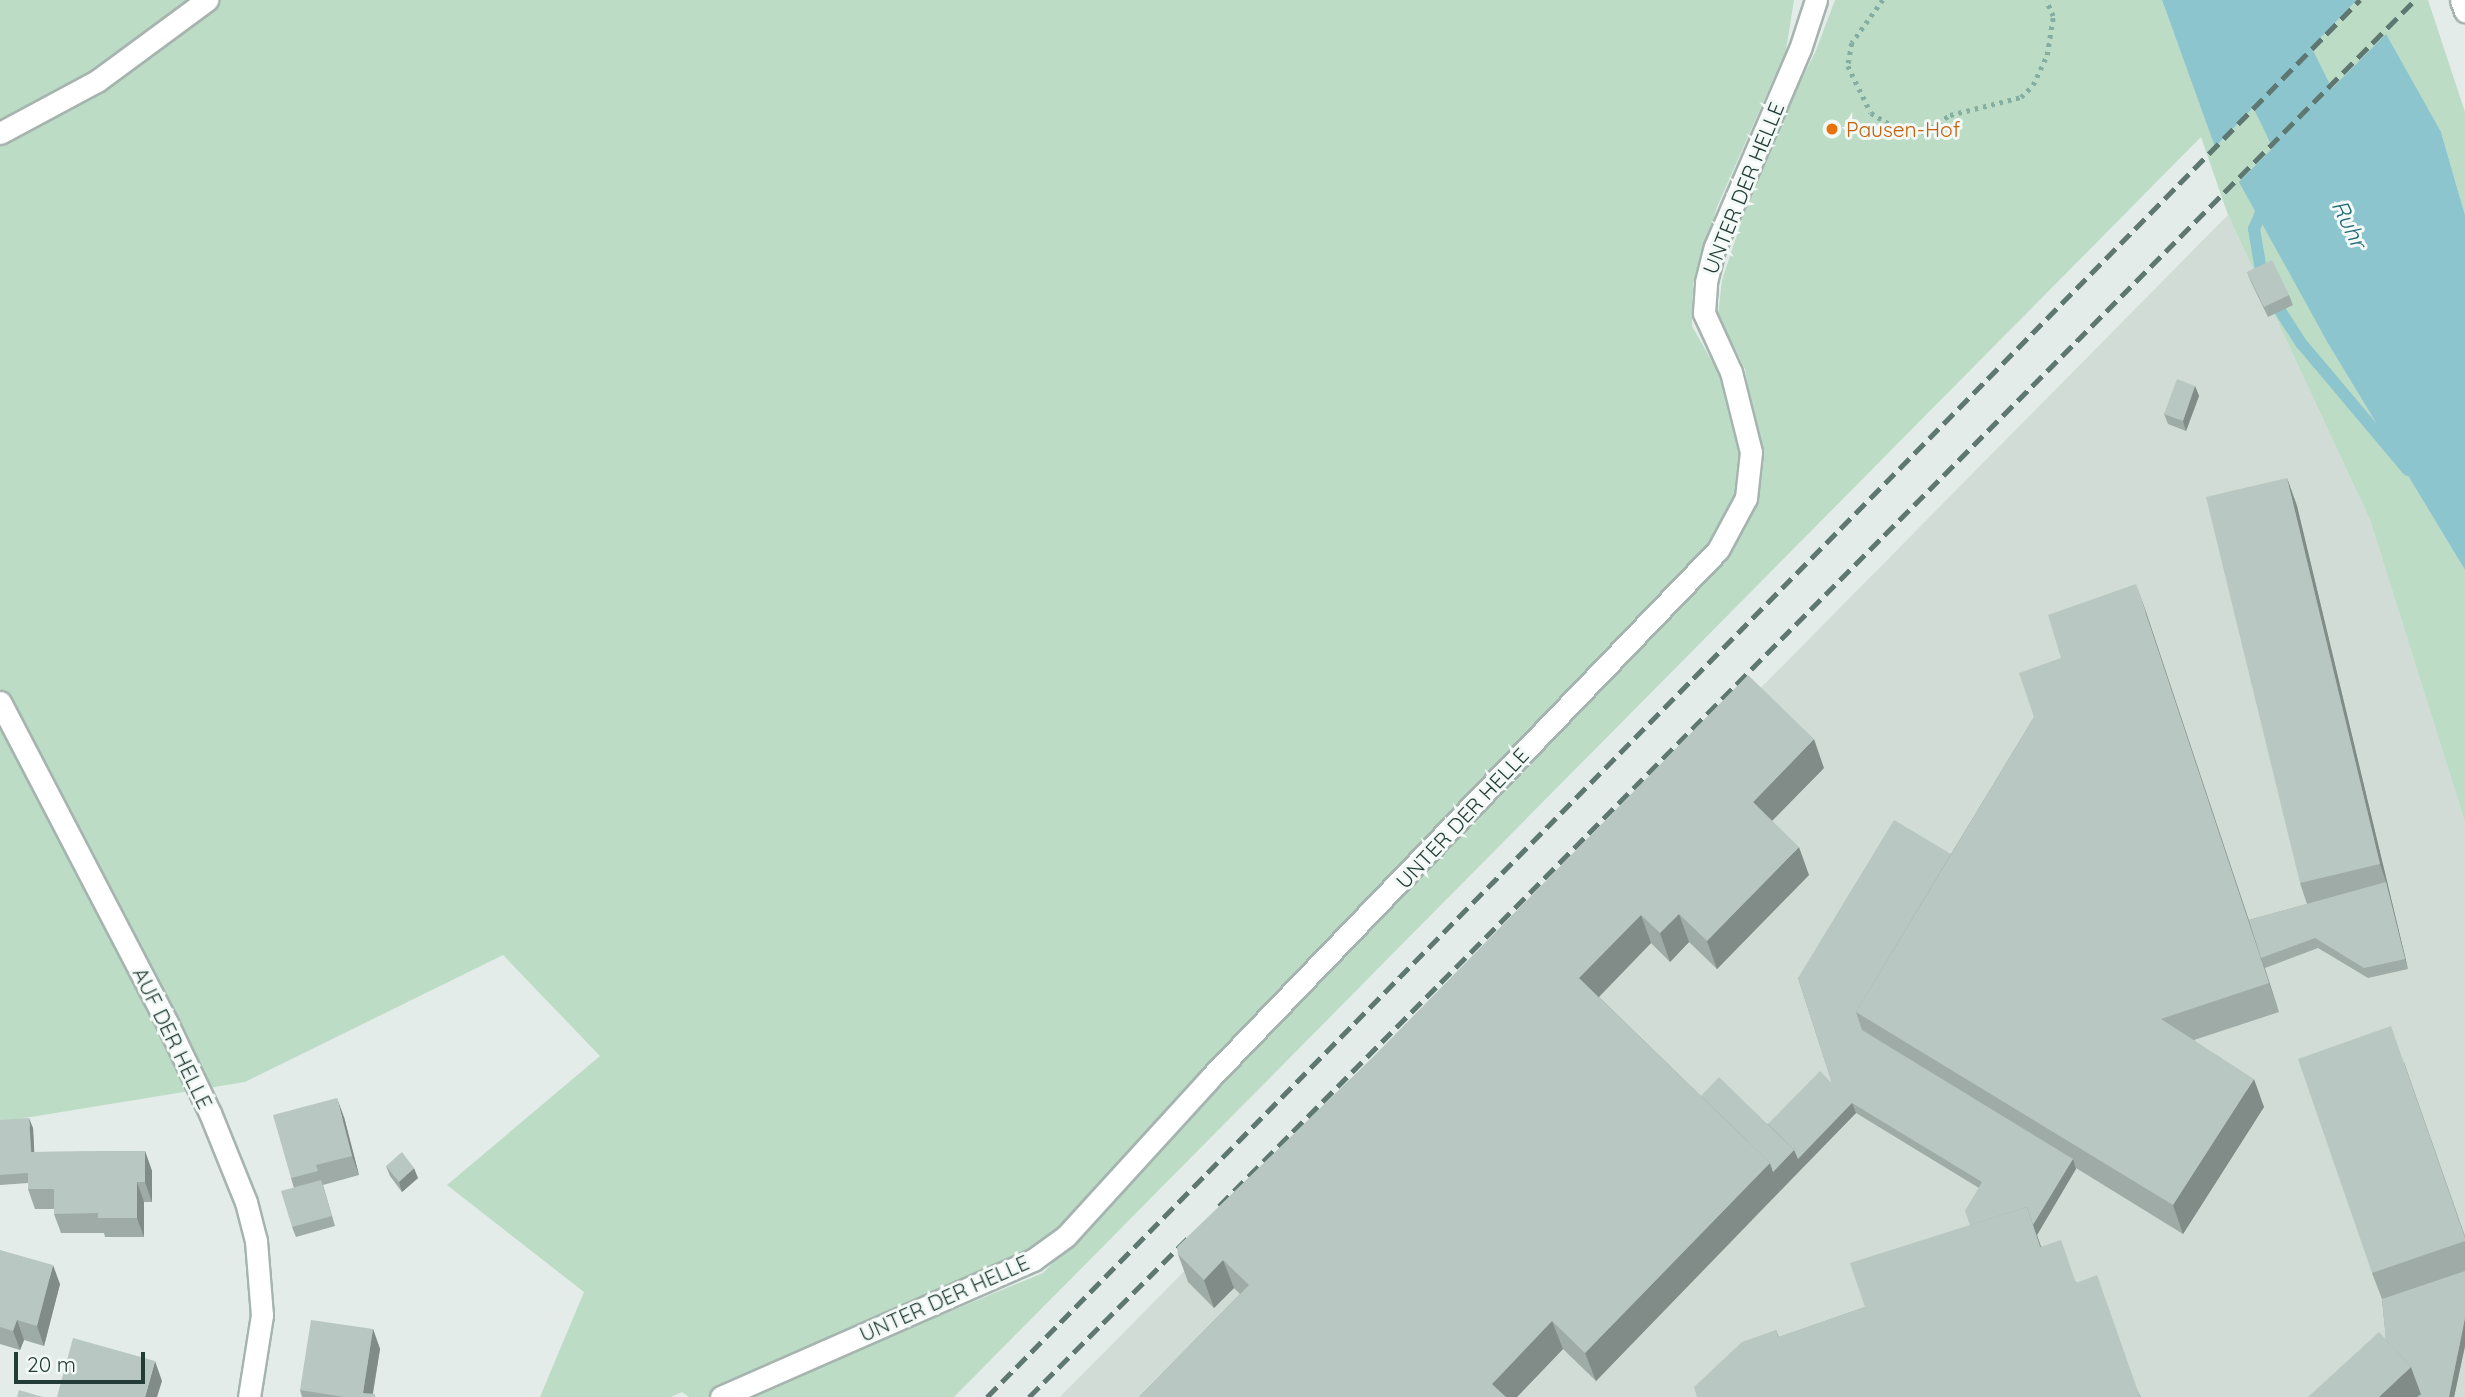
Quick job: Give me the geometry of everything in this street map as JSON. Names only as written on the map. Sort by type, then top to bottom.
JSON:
[{"type":"street","points":[[0,133],[97,81],[207,0]]},
{"type":"street","name":"UNTER DER HELLE","points":[[721,1397],[1033,1260],[1066,1236],[1211,1077],[1718,550],[1746,498],[1751,452],[1731,372],[1704,313],[1706,282],[1715,247],[1800,50],[1816,0]]},
{"type":"street","points":[[2461,0],[2465,11]]},
{"type":"street","name":"AUF DER HELLE","points":[[0,702],[167,1023],[211,1113],[246,1202],[256,1241],[262,1315],[250,1397]]},
{"type":"path","points":[[1882,0],[1852,43],[1847,59],[1850,75],[1871,113],[1904,133],[1923,132],[1950,115],[2021,97],[2033,85],[2049,47],[2053,16],[2046,0]]},
{"type":"shaded area","points":[[2228,215],[2370,520],[2465,822],[2465,1397],[1060,1397]]},
{"type":"green space","points":[[0,0],[1794,0],[1786,50],[1717,207],[1693,285],[1692,326],[1719,374],[1741,438],[1743,476],[1722,540],[1043,1243],[796,1352],[804,1372],[1043,1273],[1551,734],[1731,551],[1762,469],[1745,369],[1718,315],[1722,280],[1768,142],[1815,53],[1835,0],[2162,0],[2215,146],[2357,0],[2428,0],[2465,112],[2465,215],[2441,132],[2329,345],[2465,570],[2465,822],[2370,520],[2228,215],[2201,137],[954,1397],[689,1397],[682,1392],[671,1397],[540,1397],[584,1292],[447,1185],[600,1056],[503,955],[245,1082],[0,1122]]},
{"type":"water","points":[[2162,0],[2357,0],[2215,147]]},
{"type":"water","points":[[2386,34],[2441,132],[2465,215],[2465,570],[2329,345],[2239,182]]},
{"type":"building","points":[[2272,260],[2289,295],[2264,307],[2247,272]]},
{"type":"building","points":[[2177,379],[2195,386],[2183,421],[2164,414]]},
{"type":"building","points":[[2287,478],[2380,864],[2300,883],[2206,497]]},
{"type":"building","points":[[2136,584],[2269,983],[2161,1019],[2254,1079],[2173,1205],[1856,1012],[2034,717],[2019,673],[2061,658],[2048,615]]},
{"type":"building","points":[[1748,675],[1814,739],[1753,802],[1799,847],[1707,941],[1679,914],[1660,933],[1641,915],[1579,978],[1770,1163],[1585,1353],[1552,1321],[1492,1384],[1506,1397],[1139,1397],[1249,1285],[1223,1260],[1204,1280],[1178,1254],[1177,1247],[1374,1056]]},
{"type":"building","points":[[1894,820],[1951,854],[1856,1012],[1862,1030],[2073,1159],[2033,1225],[2027,1207],[1970,1225],[1965,1211],[1982,1182],[1852,1103],[1798,1159],[1794,1150],[1768,1124],[1820,1071],[1832,1083],[1798,978]]},
{"type":"building","points":[[2386,882],[2405,959],[2364,968],[2315,938],[2261,958],[2249,920]]},
{"type":"building","points":[[2391,1026],[2465,1241],[2372,1273],[2298,1059]]},
{"type":"building","points":[[1719,1077],[1794,1150],[1773,1172],[1770,1163],[1701,1096]]},
{"type":"building","points":[[337,1098],[352,1156],[316,1165],[318,1171],[291,1178],[273,1115]]},
{"type":"building","points":[[29,1118],[31,1152],[28,1152],[28,1173],[0,1175],[0,1120]]},
{"type":"building","points":[[145,1151],[145,1182],[137,1182],[137,1218],[98,1218],[98,1213],[54,1214],[54,1189],[28,1189],[28,1152]]},
{"type":"building","points":[[402,1152],[414,1168],[399,1182],[386,1166]]},
{"type":"building","points":[[321,1180],[332,1216],[292,1227],[281,1191]]},
{"type":"building","points":[[2027,1207],[2040,1247],[2061,1240],[2076,1283],[2097,1275],[2140,1397],[1697,1397],[1694,1387],[1742,1342],[1776,1330],[1778,1337],[1865,1307],[1850,1263]]},
{"type":"building","points":[[0,1250],[53,1265],[37,1326],[17,1320],[13,1331],[0,1327]]},
{"type":"building","points":[[2465,1271],[2465,1318],[2449,1397],[2417,1397],[2421,1394],[2411,1367],[2386,1340],[2382,1299]]},
{"type":"building","points":[[311,1320],[373,1329],[363,1393],[375,1394],[375,1397],[344,1397],[300,1390]]},
{"type":"building","points":[[2379,1332],[2411,1367],[2379,1397],[2308,1397]]},
{"type":"building","points":[[73,1338],[155,1361],[145,1397],[57,1397]]},
{"type":"building","points":[[19,1390],[43,1397],[17,1397]]},
{"type":"waterway","name":"Ruhr","points":[[2244,0],[2303,120],[2344,218]]},
{"type":"waterway","points":[[2263,282],[2254,229],[2265,203]]},
{"type":"waterway","points":[[2272,298],[2301,343],[2408,470]]},
{"type":"railway","points":[[987,1397],[2360,0]]},
{"type":"railway","points":[[1219,1206],[2415,0]]},
{"type":"railway","points":[[1029,1397],[1190,1236]]},
{"type":"place","name":"Pausen-Hof","points":[[1832,129]]}]
